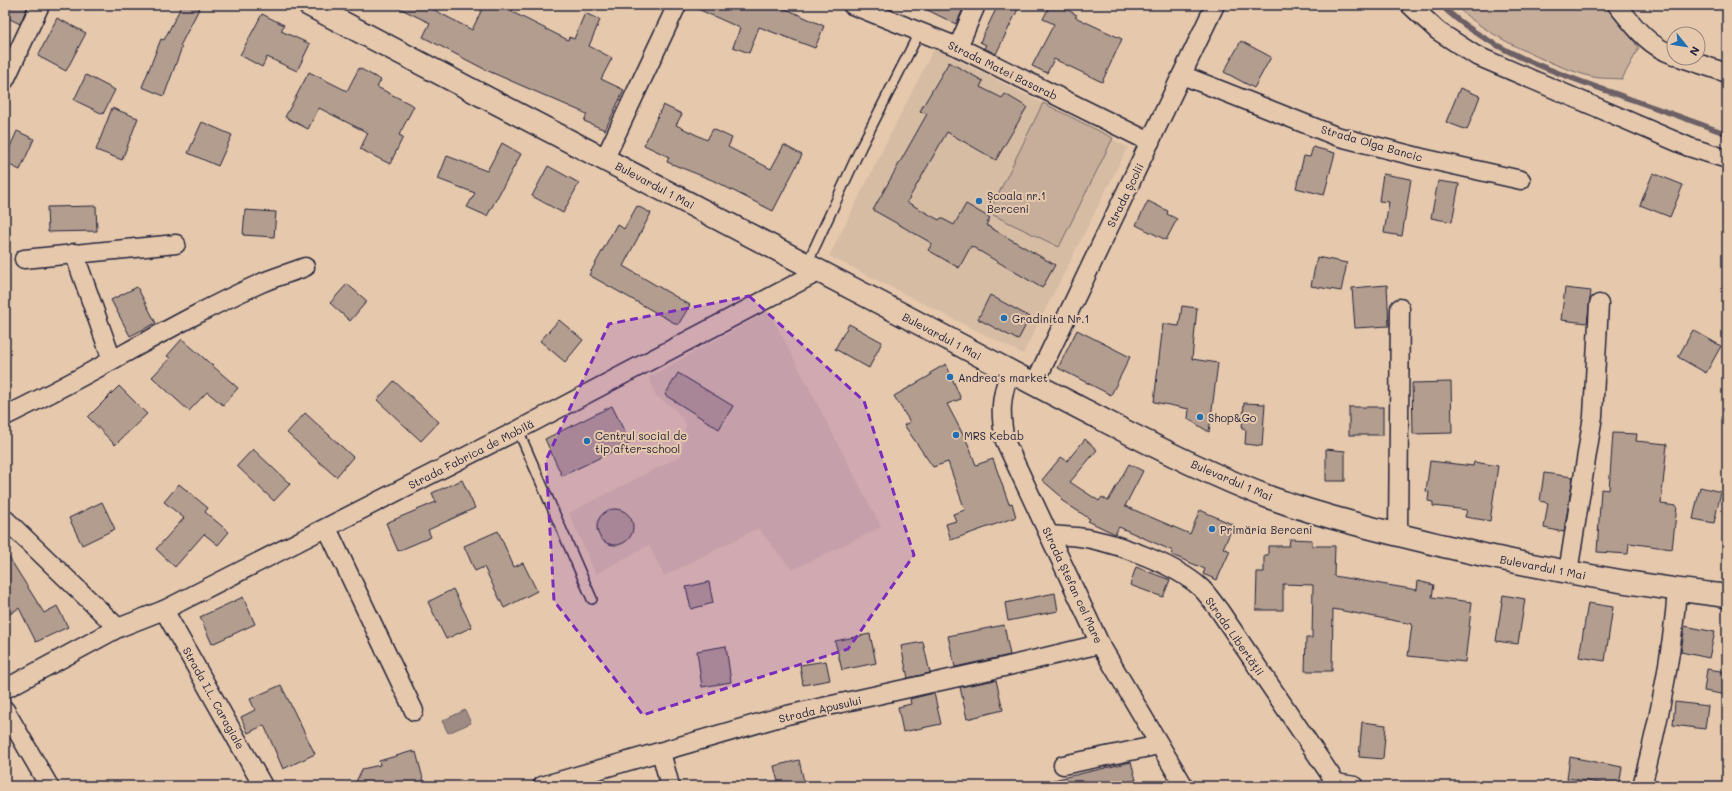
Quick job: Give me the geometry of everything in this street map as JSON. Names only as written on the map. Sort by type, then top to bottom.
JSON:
[{"type":"main road","name":"Bulevardul 1 Mai","points":[[309,5],[605,158],[1034,385],[1170,453],[1241,485],[1309,510],[1398,535],[1568,572],[1677,590],[1727,596]]},
{"type":"street","points":[[5,80],[40,5]]},
{"type":"street","points":[[605,158],[677,5]]},
{"type":"street","name":"Strada Matei Basarab","points":[[852,5],[958,47],[1150,142]]},
{"type":"street","points":[[958,47],[976,5]]},
{"type":"street","name":"Strada Școlii","points":[[1034,385],[1215,5]]},
{"type":"street","points":[[1410,5],[1438,31],[1475,55],[1689,147],[1727,159]]},
{"type":"street","points":[[1617,5],[1648,42],[1666,53]]},
{"type":"street","points":[[1706,66],[1727,73]]},
{"type":"street","name":"Strada Olga Bancic","points":[[1182,75],[1336,136],[1422,158],[1521,180]]},
{"type":"street","points":[[24,259],[176,244]]},
{"type":"street","points":[[74,253],[112,360]]},
{"type":"street","points":[[5,416],[50,395],[210,307],[261,283],[305,267]]},
{"type":"street","name":"Strada Fabrica de Mobilă","points":[[5,689],[118,628],[164,610],[518,430],[814,268]]},
{"type":"street","points":[[1568,572],[1593,416],[1599,304]]},
{"type":"street","points":[[1398,535],[1400,308]]},
{"type":"street","name":"Strada Ștefan cel Mare","points":[[1010,372],[1002,392],[1001,408],[1005,441],[1100,644],[1184,786]]},
{"type":"street","points":[[5,519],[118,628]]},
{"type":"street","points":[[327,528],[414,711]]},
{"type":"street","name":"Strada Libertății","points":[[1049,535],[1090,539],[1114,545],[1147,557],[1175,571],[1200,587],[1219,610],[1337,785],[1356,786]]},
{"type":"street","points":[[1642,786],[1664,692],[1674,629],[1677,590]]},
{"type":"street","name":"Strada I.L. Caragiale","points":[[164,610],[263,786]]},
{"type":"street","name":"Strada Apusului","points":[[542,786],[788,715],[1100,644]]},
{"type":"street","points":[[5,710],[49,786]]},
{"type":"street","points":[[1063,765],[1159,745]]},
{"type":"street","points":[[661,752],[670,786]]},
{"type":"lane","points":[[814,268],[861,147],[920,31]]},
{"type":"lane","points":[[518,430],[592,599]]},
{"type":"highlighted area","points":[[749,296],[864,401],[914,555],[848,649],[643,715],[554,601],[546,460],[609,324]]},
{"type":"shaded area","points":[[1455,5],[1606,5],[1639,48],[1622,79],[1593,77],[1555,64],[1518,47],[1482,27]]},
{"type":"shaded area","name":"Școala nr.1 Berceni","points":[[934,48],[1128,147],[1023,354],[829,256]]},
{"type":"shaded area","points":[[1043,103],[1113,138],[1059,247],[989,213]]},
{"type":"shaded area","points":[[769,311],[881,527],[792,570],[758,528],[664,576],[649,545],[596,574],[569,513],[681,456],[686,424],[675,409],[656,396],[649,377]]},
{"type":"shaded area","points":[[465,710],[471,723],[448,733],[442,721]]},
{"type":"building","points":[[12,5],[28,5],[20,24],[6,17]]},
{"type":"building","points":[[182,5],[201,5],[180,46],[182,47],[164,96],[142,87],[161,39],[164,40]]},
{"type":"building","points":[[393,5],[425,5],[472,30],[484,5],[516,5],[512,12],[568,40],[569,37],[574,39],[585,13],[600,20],[589,46],[612,58],[601,79],[624,90],[605,130],[584,121],[587,114],[486,70],[423,37],[430,23]]},
{"type":"building","points":[[689,5],[777,5],[824,26],[815,48],[759,27],[749,53],[733,47],[740,28]]},
{"type":"building","points":[[917,5],[965,5],[956,24]]},
{"type":"building","points":[[998,5],[1020,5],[996,54],[984,48],[986,45],[980,42]]},
{"type":"building","points":[[1050,5],[1058,5],[1077,15],[1075,17],[1122,39],[1102,82],[1054,59],[1047,73],[1032,66],[1054,24],[1043,19]]},
{"type":"building","points":[[262,14],[284,25],[281,31],[310,44],[297,71],[267,57],[262,67],[240,55]]},
{"type":"building","points":[[57,18],[86,33],[66,71],[38,56]]},
{"type":"building","points":[[1241,41],[1271,57],[1254,88],[1224,72]]},
{"type":"building","points":[[949,62],[983,81],[980,87],[1002,98],[1005,94],[1027,107],[996,160],[947,132],[907,202],[939,220],[941,218],[954,225],[966,204],[990,218],[986,225],[1055,265],[1042,288],[971,246],[959,268],[928,250],[932,244],[928,241],[873,210],[927,114],[920,111]]},
{"type":"building","points":[[359,68],[381,80],[377,87],[414,106],[399,135],[403,137],[390,164],[360,149],[368,133],[319,108],[308,129],[285,117],[309,72],[347,91]]},
{"type":"building","points":[[86,75],[115,90],[103,114],[74,100]]},
{"type":"building","points":[[1460,88],[1480,96],[1467,130],[1446,122]]},
{"type":"building","points":[[663,105],[682,114],[676,125],[707,140],[713,129],[732,138],[728,147],[771,169],[784,145],[802,155],[773,211],[712,180],[667,162],[669,157],[644,145]]},
{"type":"building","points":[[112,108],[138,118],[122,160],[96,150]]},
{"type":"building","points":[[202,122],[232,135],[218,166],[188,153]]},
{"type":"building","points":[[17,131],[34,139],[20,170],[5,163],[5,158]]},
{"type":"building","points":[[502,143],[521,154],[487,216],[467,207],[475,193],[438,179],[447,156],[487,171]]},
{"type":"building","points":[[1313,147],[1335,153],[1324,195],[1296,188],[1304,156],[1310,157]]},
{"type":"building","points":[[548,166],[579,183],[563,213],[532,196]]},
{"type":"building","points":[[1653,173],[1683,185],[1670,217],[1640,205]]},
{"type":"building","points":[[1383,174],[1411,179],[1402,236],[1384,233],[1389,202],[1379,201]]},
{"type":"building","points":[[1438,181],[1459,184],[1452,222],[1431,218]]},
{"type":"building","points":[[1148,201],[1168,211],[1167,214],[1177,219],[1166,240],[1136,225]]},
{"type":"building","points":[[96,206],[97,231],[48,232],[47,207]]},
{"type":"building","points":[[637,206],[651,213],[623,266],[690,305],[678,325],[589,275],[617,224],[624,229]]},
{"type":"building","points":[[245,210],[276,212],[274,237],[243,235]]},
{"type":"building","points":[[1317,257],[1347,263],[1341,291],[1311,286]]},
{"type":"building","points":[[347,284],[367,301],[350,321],[330,303]]},
{"type":"building","points":[[1387,285],[1389,326],[1355,328],[1352,288]]},
{"type":"building","points":[[137,287],[156,323],[130,336],[111,300]]},
{"type":"building","points":[[1565,288],[1591,291],[1587,323],[1561,320]]},
{"type":"building","name":"Gradinita Nr.1","points":[[990,295],[1030,317],[1018,340],[978,319]]},
{"type":"building","points":[[1182,306],[1197,308],[1192,359],[1218,363],[1209,432],[1188,419],[1189,409],[1154,402],[1163,324],[1179,326]]},
{"type":"building","points":[[559,320],[583,340],[565,362],[540,341]]},
{"type":"building","points":[[849,324],[882,342],[869,368],[835,349]]},
{"type":"building","points":[[1077,330],[1130,357],[1111,395],[1058,368]]},
{"type":"building","points":[[1693,330],[1721,346],[1706,373],[1678,357]]},
{"type":"building","points":[[182,339],[238,388],[223,405],[207,392],[189,411],[152,377],[170,358],[167,356]]},
{"type":"building","points":[[946,364],[961,399],[947,404],[968,444],[976,465],[993,459],[1009,504],[1012,503],[1016,517],[951,540],[946,524],[956,521],[953,514],[965,510],[948,462],[933,467],[904,425],[910,422],[894,396],[931,375],[930,373]]},
{"type":"building","points":[[678,373],[733,406],[719,429],[665,395]]},
{"type":"building","points":[[394,381],[439,422],[421,441],[377,400]]},
{"type":"building","points":[[1451,382],[1452,433],[1413,434],[1412,383]]},
{"type":"building","points":[[119,386],[147,414],[115,445],[88,417]]},
{"type":"building","points":[[1244,403],[1265,404],[1262,446],[1245,444],[1246,430],[1242,429]]},
{"type":"building","name":"Centrul social de tip after-school","points":[[612,406],[630,443],[562,476],[545,439]]},
{"type":"building","points":[[1349,407],[1383,407],[1383,435],[1349,435]]},
{"type":"building","points":[[305,413],[353,457],[336,477],[287,433]]},
{"type":"building","points":[[1613,433],[1637,434],[1636,441],[1667,444],[1661,504],[1677,506],[1672,549],[1629,543],[1628,554],[1597,552],[1601,489],[1609,490]]},
{"type":"building","points":[[1085,439],[1097,450],[1070,482],[1099,501],[1102,497],[1108,501],[1129,464],[1143,471],[1125,506],[1190,534],[1200,510],[1234,525],[1223,548],[1230,551],[1217,580],[1203,574],[1205,569],[1172,555],[1173,551],[1119,527],[1115,534],[1088,521],[1090,519],[1061,500],[1063,498],[1042,480],[1061,457],[1067,461]]},
{"type":"building","points":[[253,449],[290,484],[274,501],[237,466]]},
{"type":"building","points":[[1326,449],[1345,451],[1345,481],[1326,481]]},
{"type":"building","points":[[1430,461],[1473,466],[1474,462],[1498,466],[1490,521],[1465,517],[1467,510],[1433,506],[1433,502],[1428,501],[1429,492],[1426,491]]},
{"type":"building","points":[[1544,473],[1573,477],[1564,532],[1544,528],[1548,503],[1540,501]]},
{"type":"building","points":[[462,480],[475,508],[428,530],[431,537],[398,551],[386,523],[436,502],[432,493]]},
{"type":"building","points":[[179,484],[208,508],[205,512],[229,532],[218,545],[204,534],[175,567],[156,549],[184,518],[164,502]]},
{"type":"building","points":[[1700,487],[1721,492],[1714,523],[1693,519]]},
{"type":"building","points":[[102,502],[115,529],[82,545],[69,518]]},
{"type":"building","points":[[619,509],[628,514],[632,520],[632,534],[628,540],[619,545],[611,545],[602,540],[598,534],[597,523],[602,514],[608,510]]},
{"type":"building","points":[[498,531],[514,567],[523,563],[537,591],[504,608],[484,567],[475,571],[464,546]]},
{"type":"building","points":[[1290,539],[1312,540],[1312,546],[1335,546],[1334,576],[1417,590],[1418,581],[1434,585],[1432,597],[1472,602],[1465,662],[1408,656],[1412,624],[1333,609],[1332,671],[1305,671],[1306,638],[1312,638],[1313,585],[1283,584],[1283,610],[1256,610],[1257,572],[1264,572],[1264,555],[1268,555],[1268,546],[1289,546]]},
{"type":"building","points":[[5,551],[44,613],[57,606],[68,627],[36,642],[19,608],[5,617]]},
{"type":"building","points":[[1136,567],[1170,580],[1163,597],[1130,585]]},
{"type":"building","points":[[709,582],[713,603],[691,609],[686,587]]},
{"type":"building","points":[[453,589],[472,627],[446,639],[428,602]]},
{"type":"building","points":[[1055,593],[1058,611],[1008,621],[1005,603]]},
{"type":"building","points":[[1503,595],[1525,599],[1518,644],[1496,641]]},
{"type":"building","points":[[243,597],[255,624],[212,644],[200,617]]},
{"type":"building","points":[[1588,603],[1613,607],[1605,661],[1579,657]]},
{"type":"building","points":[[1004,625],[1010,655],[955,667],[948,636]]},
{"type":"building","points":[[1685,626],[1715,632],[1709,658],[1681,652]]},
{"type":"building","points":[[870,634],[876,663],[842,670],[835,641]]},
{"type":"building","points":[[923,642],[930,673],[908,678],[901,646]]},
{"type":"building","points":[[726,646],[731,682],[702,687],[697,651]]},
{"type":"building","points":[[826,661],[830,680],[803,685],[800,665]]},
{"type":"building","points":[[1707,669],[1727,672],[1727,695],[1704,691]]},
{"type":"building","points":[[996,680],[1003,710],[967,719],[960,687]]},
{"type":"building","points":[[281,685],[315,754],[283,769],[264,725],[248,733],[241,717],[255,710],[250,699]]},
{"type":"building","points":[[934,693],[941,724],[903,732],[898,707],[911,704],[910,699]]},
{"type":"building","points":[[1675,702],[1708,706],[1705,729],[1673,725]]},
{"type":"building","points":[[1362,722],[1386,725],[1383,759],[1359,757]]},
{"type":"building","points":[[413,751],[413,753],[416,752],[425,786],[354,786],[362,769],[380,765],[379,761]]},
{"type":"building","points":[[1570,757],[1622,767],[1619,786],[1567,778]]},
{"type":"building","points":[[799,760],[805,786],[779,786],[774,766]]},
{"type":"building","points":[[1131,762],[1136,780],[1111,786],[1050,786],[1049,781]]},
{"type":"waterway","points":[[1441,5],[1482,37],[1505,50],[1555,72],[1727,134]]},
{"type":"place","name":"Școala nr.1 Berceni","points":[[979,201]]},
{"type":"place","name":"Gradinita Nr.1","points":[[1004,318]]},
{"type":"place","name":"Andrea's market","points":[[950,377]]},
{"type":"place","name":"Shop&Go","points":[[1200,417]]},
{"type":"place","name":"MRS Kebab","points":[[956,435]]},
{"type":"place","name":"Centrul social de tip after-school","points":[[587,441]]},
{"type":"place","name":"Primăria Berceni","points":[[1212,529]]}]
